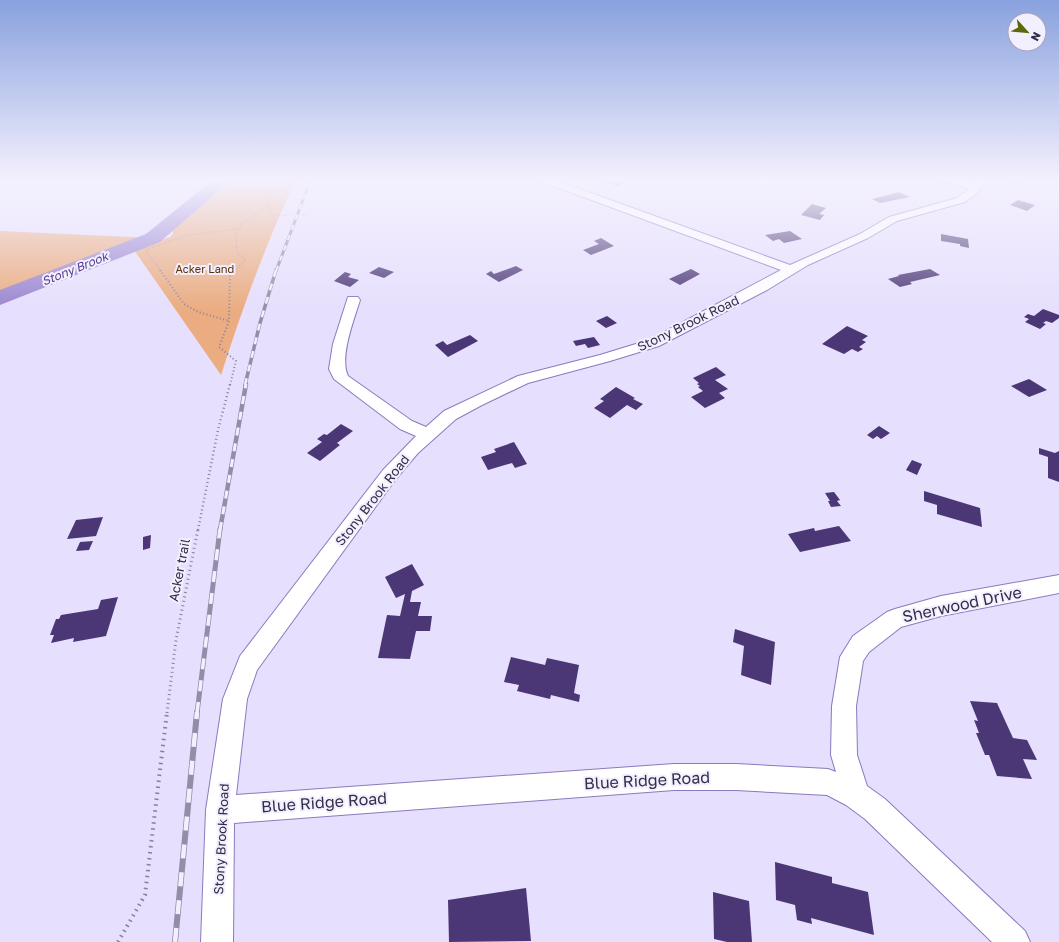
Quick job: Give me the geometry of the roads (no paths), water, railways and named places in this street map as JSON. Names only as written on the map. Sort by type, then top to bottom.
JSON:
[{"type":"street","points":[[660,223],[790,269]]},
{"type":"street","name":"Stony Brook Road","points":[[217,942],[220,810],[235,699],[248,664],[389,474],[412,449],[450,415],[523,379],[605,358],[654,343],[762,287],[790,269],[864,236],[888,223]]},
{"type":"street","points":[[353,300],[339,350],[336,369],[342,379],[406,425],[429,434]]},
{"type":"street","name":"Sherwood Drive","points":[[856,795],[844,755],[844,706],[852,657],[861,644],[894,619],[941,606],[1059,584]]},
{"type":"street","name":"Blue Ridge Road","points":[[220,810],[674,777],[736,777],[828,782],[856,795],[880,815],[1014,942]]},
{"type":"waterway","name":"Stony Brook","points":[[0,298],[153,238],[171,223]]},
{"type":"railway","points":[[276,271],[294,223]]},
{"type":"railway","points":[[245,385],[260,323],[276,270]]},
{"type":"railway","points":[[220,530],[246,384]]},
{"type":"railway","points":[[197,713],[220,529]]},
{"type":"railway","points":[[175,942],[197,712]]},
{"type":"park label","name":"Acker Land","points":[[205,269]]}]
